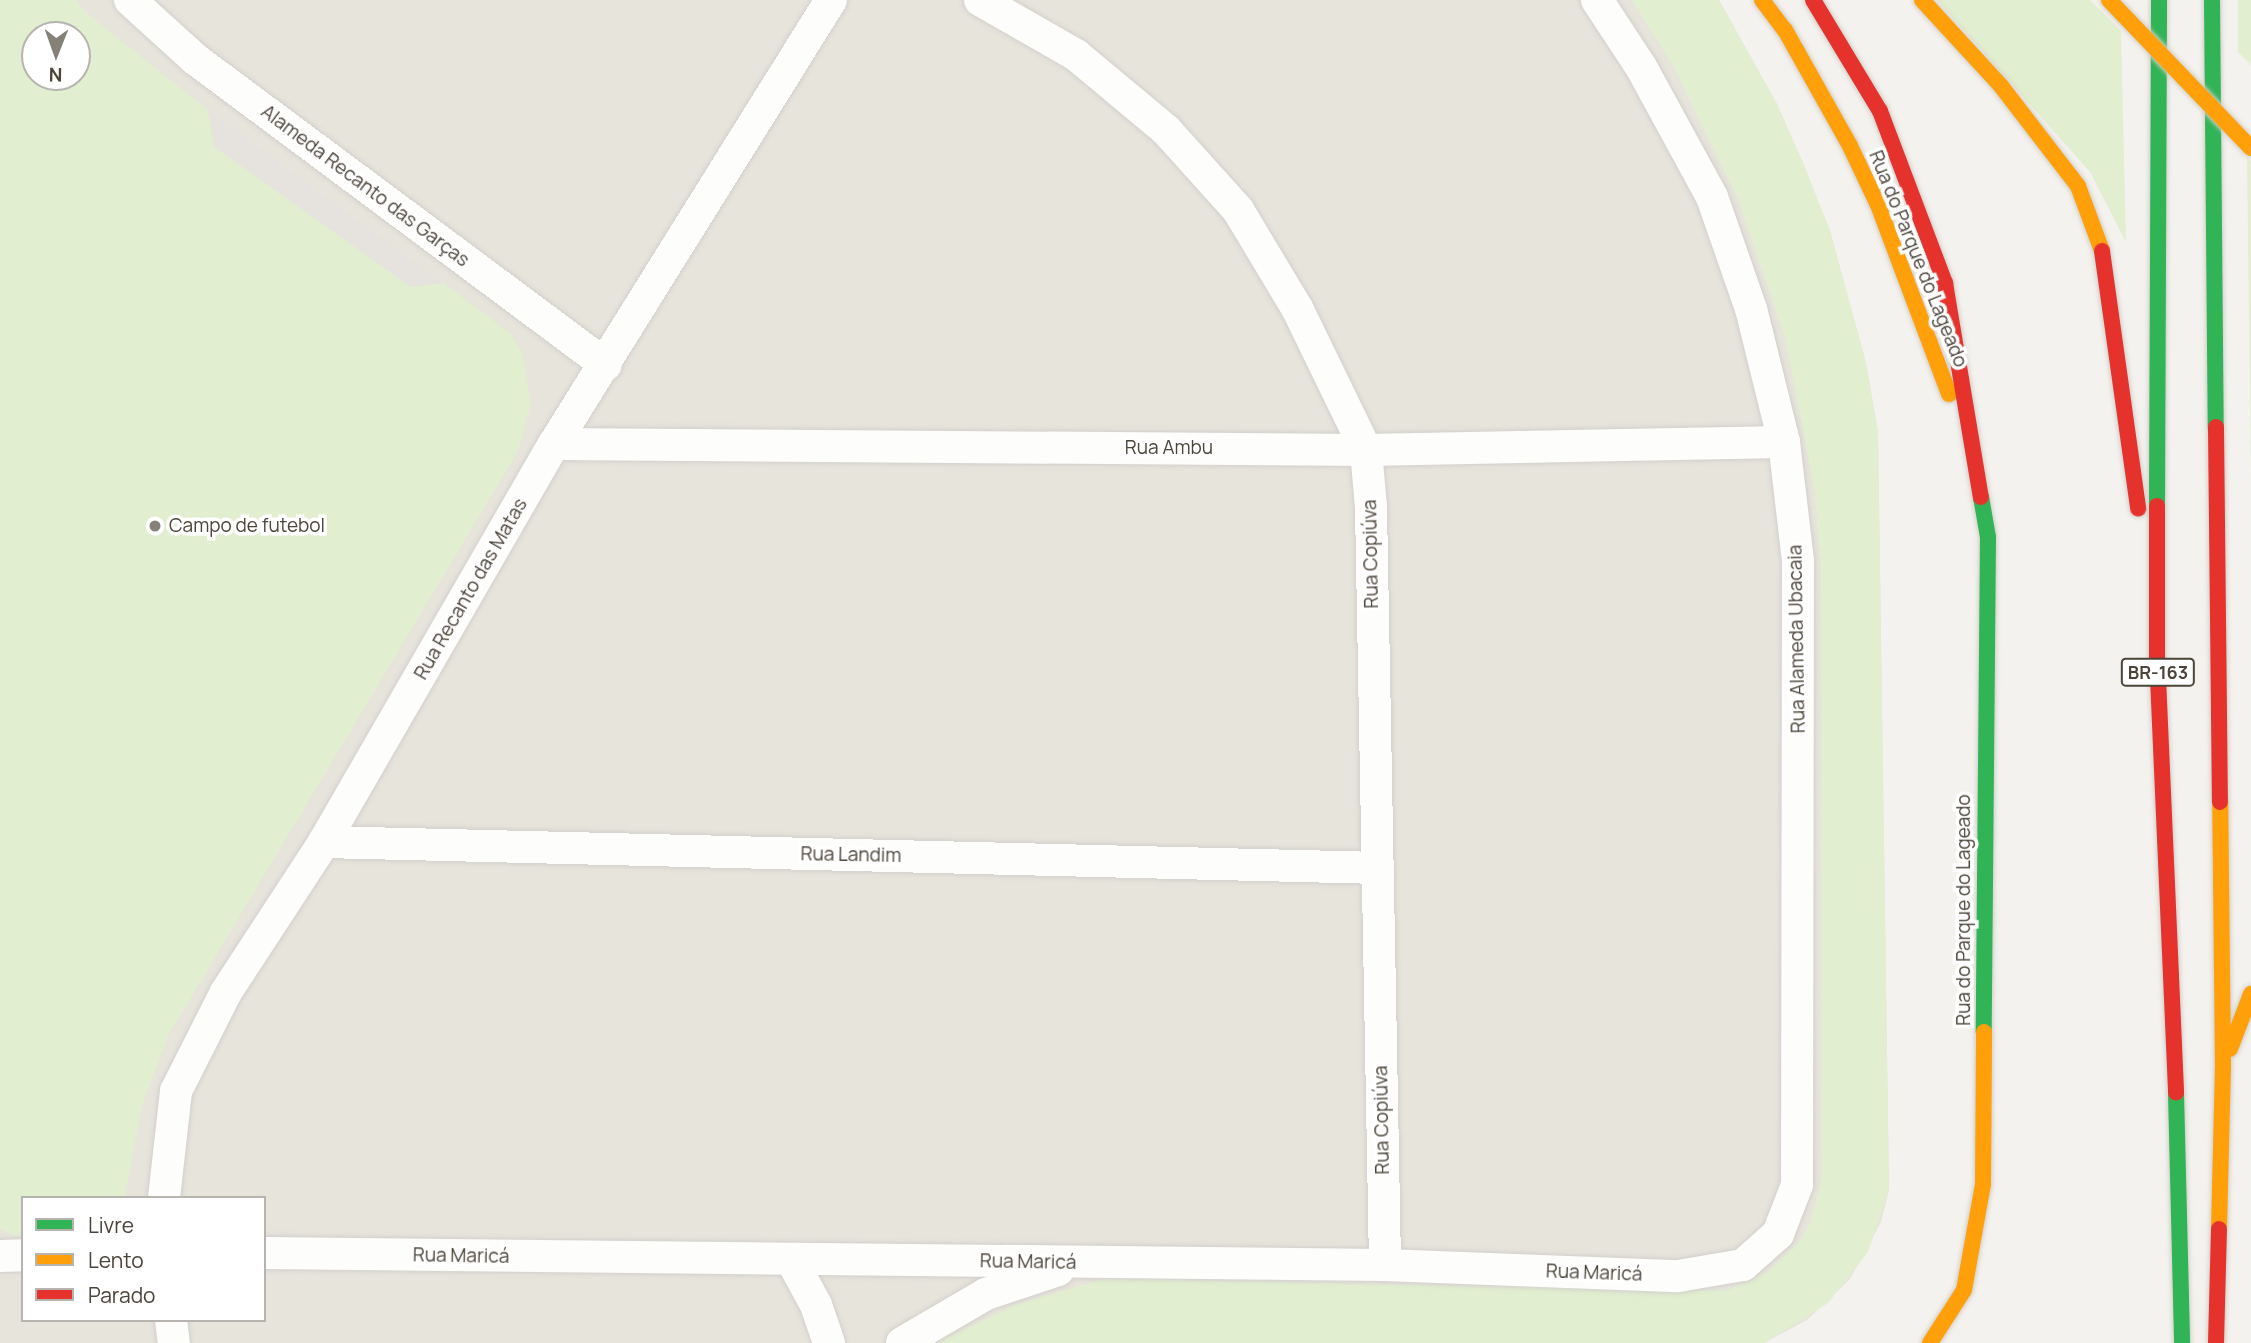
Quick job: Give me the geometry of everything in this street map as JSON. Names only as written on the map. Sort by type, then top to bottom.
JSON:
[{"type":"main road","name":"Rua do Parque do Lageado","points":[[1762,0],[1785,30],[1872,193],[1979,467]]},
{"type":"main road","name":"Rua do Parque do Lageado","points":[[1813,0],[1880,111],[1945,283],[1979,467],[1988,537],[1983,1184],[1964,1290],[1930,1343]]},
{"type":"main road","points":[[1922,0],[2001,86],[2078,186],[2106,262],[2157,655]]},
{"type":"main road","points":[[2109,0],[2251,148]]},
{"type":"main road","points":[[2142,0],[2178,38]]},
{"type":"main road","name":"BR-163","points":[[2159,0],[2157,655],[2182,1217],[2182,1343]]},
{"type":"main road","name":"BR-163","points":[[2212,0],[2223,1067],[2216,1343]]},
{"type":"main road","points":[[2197,56],[2233,94]]},
{"type":"main road","points":[[2223,1067],[2251,994]]},
{"type":"street","name":"Alameda Recanto das Garças","points":[[130,0],[195,59],[606,365]]},
{"type":"street","name":"Rua Recanto das Matas","points":[[164,1196],[176,1091],[226,992],[324,842],[554,444],[606,365],[831,0]]},
{"type":"street","name":"Rua Copiúva","points":[[980,0],[1076,55],[1166,130],[1238,210],[1297,308],[1366,450],[1371,507],[1385,1265]]},
{"type":"street","name":"Rua Alameda Ubacaia","points":[[1597,0],[1641,66],[1712,197],[1751,309],[1784,442],[1798,561],[1797,1185],[1778,1234]]},
{"type":"street","name":"Rua Ambu","points":[[554,444],[1366,450],[1784,442]]},
{"type":"street","name":"Rua Landim","points":[[324,842],[1377,869]]},
{"type":"street","name":"Rua Maricá","points":[[266,1254],[1385,1265],[1678,1276],[1743,1265],[1778,1234]]},
{"type":"street","points":[[0,1256],[21,1255]]},
{"type":"street","points":[[791,1259],[816,1306],[829,1343]]},
{"type":"street","points":[[902,1343],[986,1294],[1080,1262]]},
{"type":"street","points":[[171,1322],[174,1343]]},
{"type":"shaded area","points":[[0,0],[1719,0],[1777,104],[1830,231],[1866,363],[1878,432],[1889,1190],[1881,1222],[1850,1279],[1807,1320],[1764,1343],[0,1343]]},
{"type":"shaded area","points":[[208,110],[443,283],[411,287],[214,146]]},
{"type":"green space","points":[[0,0],[76,0],[86,13],[208,110],[214,147],[411,287],[443,283],[511,334],[523,355],[531,404],[518,451],[168,1036],[141,1109],[125,1196],[21,1196],[21,1238],[0,1228]]},
{"type":"green space","points":[[1632,0],[1719,0],[1777,104],[1805,167],[1830,231],[1866,363],[1878,432],[1889,1190],[1868,1252],[1828,1303],[1764,1343],[937,1343],[1014,1305],[1104,1279],[1726,1291],[1766,1273],[1799,1242],[1811,1222],[1822,1177],[1821,570],[1815,493],[1786,341],[1738,199],[1675,69]]},
{"type":"green space","points":[[1937,0],[2090,0],[2121,31],[2126,242],[2090,172]]},
{"type":"green space","points":[[2238,0],[2251,0],[2251,65],[2238,52]]},
{"type":"green space","points":[[2247,157],[2251,161],[2251,481]]},
{"type":"traffic: fast","points":[[2157,506],[2159,0]]},
{"type":"traffic: fast","points":[[2212,0],[2216,427]]},
{"type":"traffic: fast","points":[[1981,497],[1988,537],[1984,1032]]},
{"type":"traffic: fast","points":[[2176,1093],[2182,1343]]},
{"type":"traffic: slow","points":[[1762,0],[1785,30],[1850,146],[1878,205],[1949,394]]},
{"type":"traffic: slow","points":[[1922,0],[2001,86],[2078,186],[2102,251]]},
{"type":"traffic: slow","points":[[2109,0],[2251,148]]},
{"type":"traffic: slow","points":[[2219,1229],[2223,1067],[2220,802]]},
{"type":"traffic: slow","points":[[2230,1049],[2251,994]]},
{"type":"traffic: slow","points":[[1930,1343],[1964,1290],[1983,1184],[1984,1032]]},
{"type":"traffic: jam","points":[[1813,0],[1880,111],[1945,283],[1981,497]]},
{"type":"traffic: jam","points":[[2102,251],[2138,508]]},
{"type":"traffic: jam","points":[[2216,427],[2220,802]]},
{"type":"traffic: jam","points":[[2157,506],[2157,655],[2176,1093]]},
{"type":"traffic: jam","points":[[2216,1343],[2219,1229]]},
{"type":"place","name":"Campo de futebol","points":[[155,526]]}]
